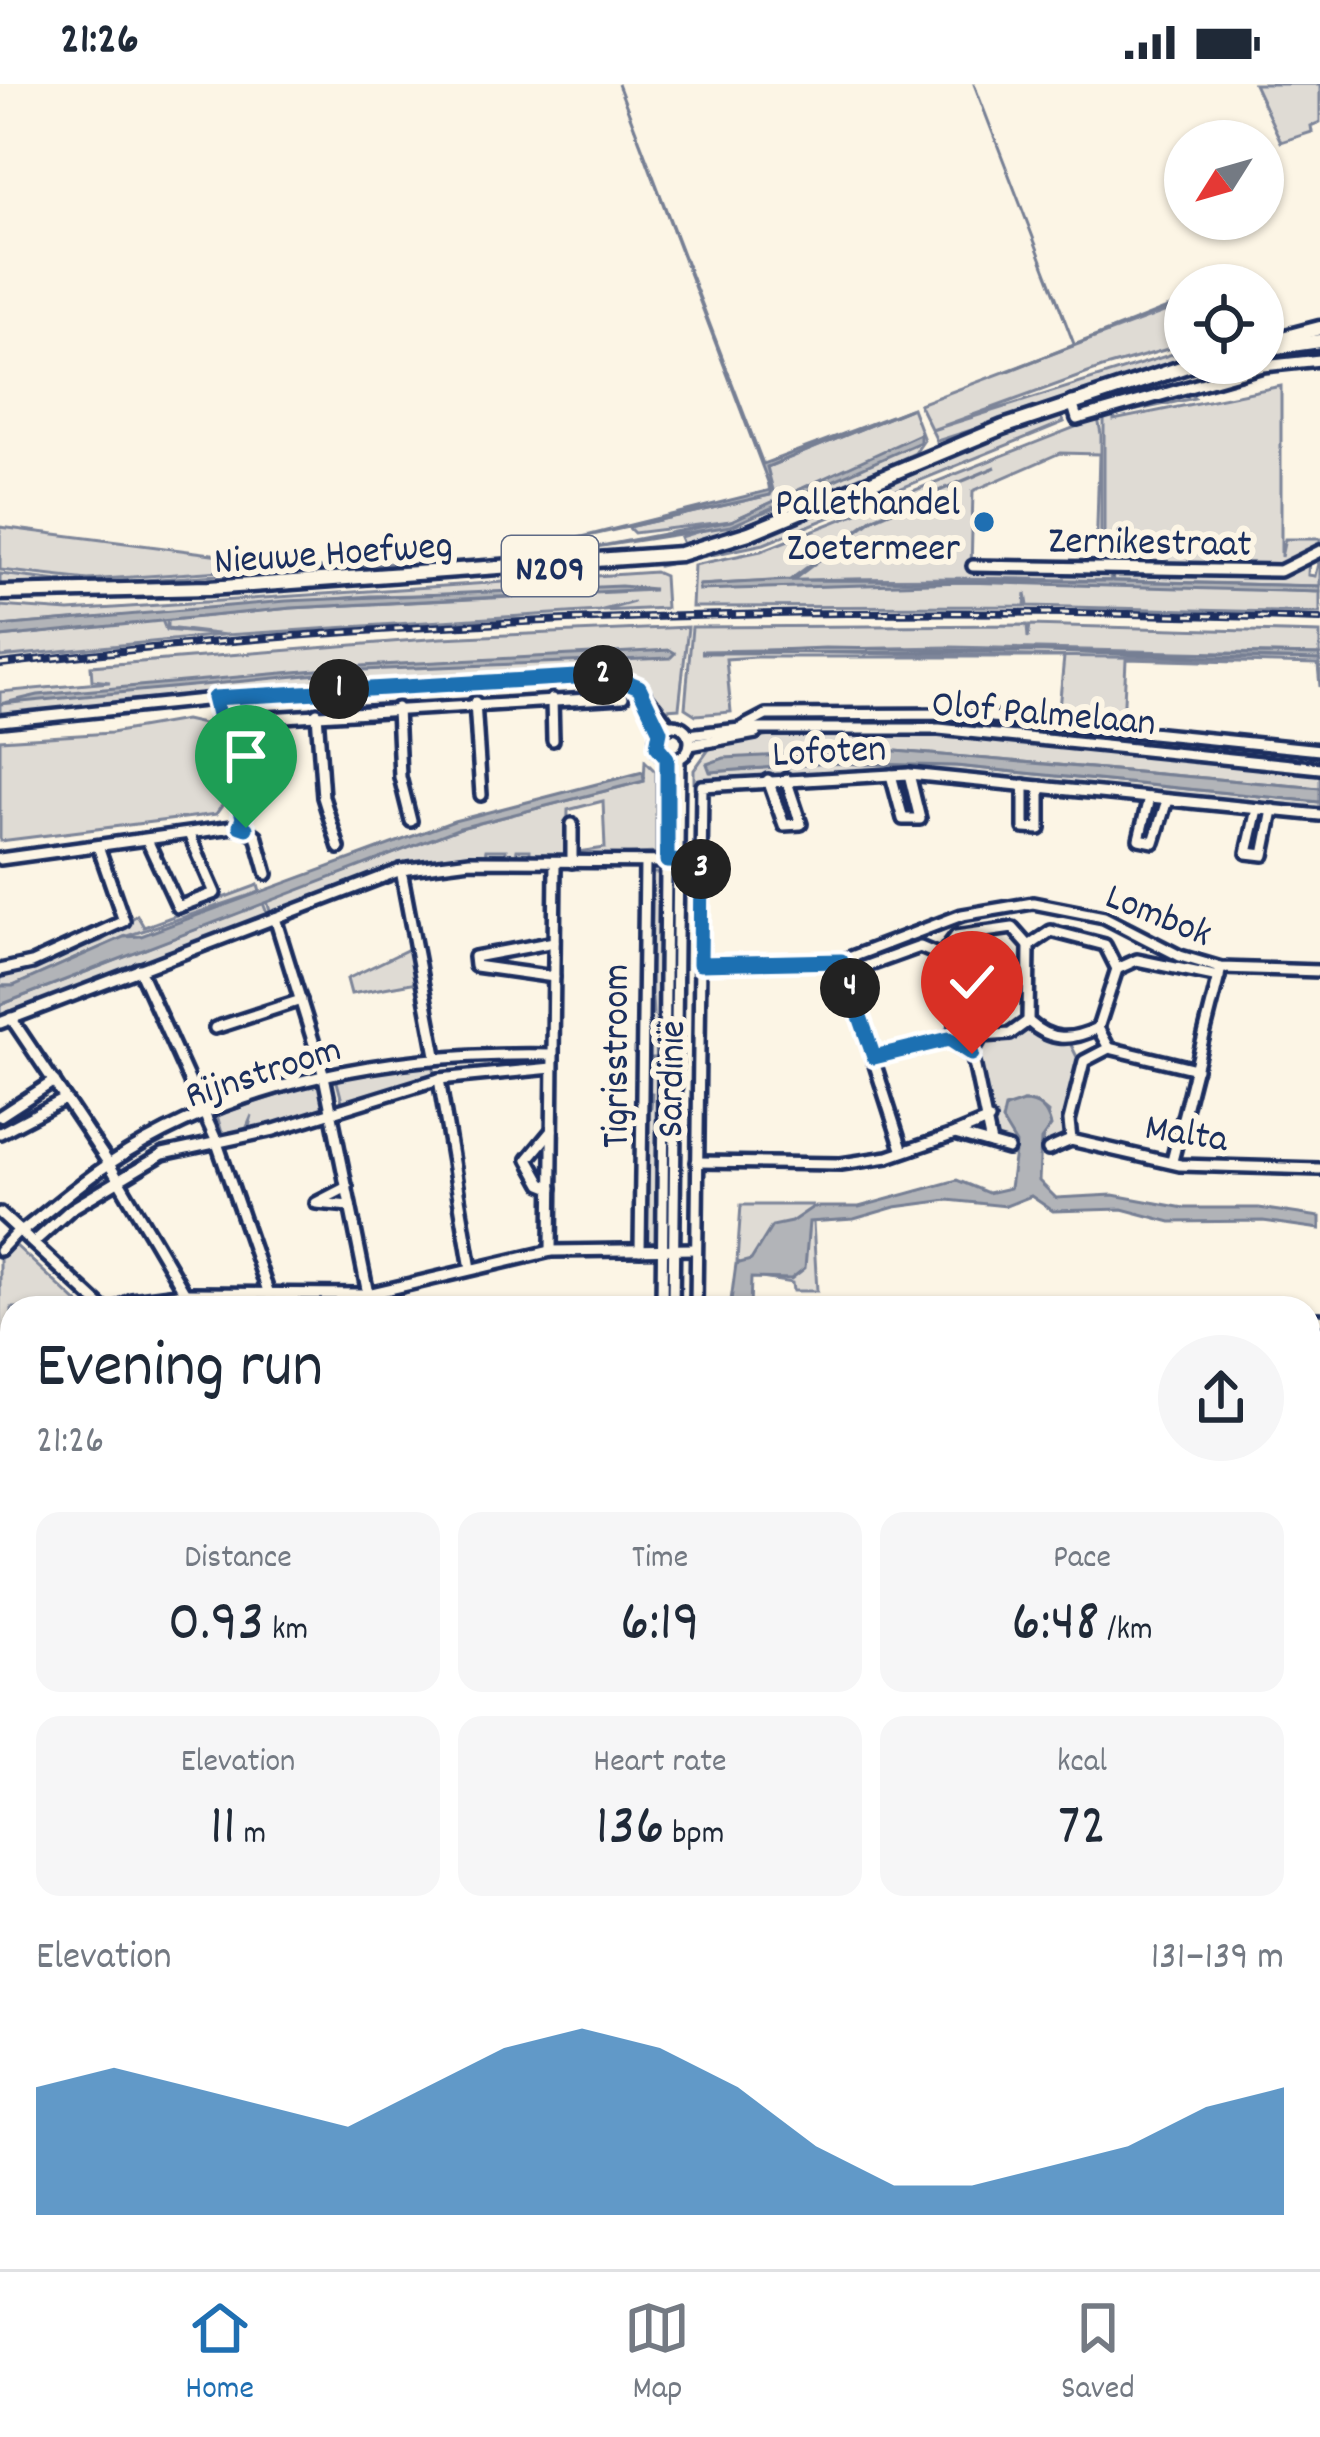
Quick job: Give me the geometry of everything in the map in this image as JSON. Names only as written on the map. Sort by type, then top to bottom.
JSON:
[{"type":"main road","points":[[1284,339],[1320,328]]},
{"type":"main road","points":[[1284,344],[1320,341]]},
{"type":"main road","name":"Nieuwe Hoefweg","points":[[0,593],[209,588],[680,554],[748,533],[934,453],[1164,373]]},
{"type":"street","name":"Nieuwe Hoefweg","points":[[1072,402],[1077,418],[1263,365],[1320,360]]},
{"type":"street","name":"Zernikestraat","points":[[973,566],[1280,571],[1320,551]]},
{"type":"street","points":[[0,721],[214,698],[525,676],[610,675],[639,687],[665,728],[689,740],[673,758],[672,1296]]},
{"type":"street","points":[[216,722],[475,702],[623,697]]},
{"type":"street","points":[[214,698],[216,722],[243,818],[240,826]]},
{"type":"street","points":[[552,699],[554,740]]},
{"type":"street","points":[[475,702],[481,796]]},
{"type":"street","points":[[397,708],[400,777],[411,820]]},
{"type":"street","points":[[740,729],[766,715],[930,712],[1320,750]]},
{"type":"street","points":[[317,713],[323,797],[339,848]]},
{"type":"street","points":[[665,728],[657,746],[673,758]]},
{"type":"street","name":"Olof Palmelaan","points":[[689,740],[740,729],[939,729],[1317,766]]},
{"type":"street","name":"Olof Palmelaan","points":[[689,740],[770,730]]},
{"type":"street","points":[[891,775],[903,819],[920,819],[909,774]]},
{"type":"street","name":"Lofoten","points":[[708,785],[909,774],[1320,815]]},
{"type":"street","points":[[768,780],[784,825],[801,824],[786,779]]},
{"type":"street","name":"Sardinië","points":[[695,1296],[700,790],[708,785]]},
{"type":"street","points":[[1024,785],[1024,828],[1040,829],[1040,787]]},
{"type":"street","points":[[1149,798],[1139,839],[1154,842],[1166,800]]},
{"type":"street","points":[[1257,809],[1247,853],[1264,855],[1273,810]]},
{"type":"street","points":[[572,824],[572,862]]},
{"type":"street","points":[[0,859],[240,826],[256,835],[267,874]]},
{"type":"street","points":[[147,840],[178,907],[214,893],[190,836]]},
{"type":"street","points":[[0,970],[54,954],[124,921],[98,846]]},
{"type":"street","points":[[185,1292],[118,1177],[54,1081],[6,1021],[401,870],[470,861],[701,862]]},
{"type":"street","points":[[551,1251],[556,862]]},
{"type":"street","name":"Tigrisstroom","points":[[640,1250],[645,862]]},
{"type":"street","points":[[401,870],[436,1055]]},
{"type":"street","name":"Lombok","points":[[700,964],[841,961],[962,915],[1033,903],[1104,917],[1220,973],[1320,971]]},
{"type":"street","points":[[275,918],[324,1076],[368,1294]]},
{"type":"street","name":"Lombok","points":[[940,956],[956,936],[1012,928],[1029,946],[1051,931],[1106,945],[1117,969]]},
{"type":"street","points":[[915,934],[920,947]]},
{"type":"street","points":[[554,942],[475,957],[476,966],[554,977]]},
{"type":"street","points":[[1029,946],[1028,1021],[1042,1034],[1074,1040],[1098,1028],[1117,969],[1159,945]]},
{"type":"street","points":[[845,974],[920,947],[940,956],[958,1023],[949,1039]]},
{"type":"street","points":[[497,953],[497,969]]},
{"type":"street","points":[[1137,960],[1220,973],[1172,1160]]},
{"type":"street","points":[[841,961],[902,1149]]},
{"type":"street","points":[[139,969],[206,1115],[269,1294]]},
{"type":"street","points":[[215,1028],[301,1000]]},
{"type":"street","points":[[958,1023],[982,1036],[1010,1034],[1028,1021]]},
{"type":"street","points":[[1098,1028],[1109,1048]]},
{"type":"street","points":[[972,1054],[982,1036]]},
{"type":"street","points":[[874,1057],[949,1039],[972,1054],[991,1144]]},
{"type":"street","points":[[1048,1150],[1071,1140],[1069,1121],[1084,1061],[1074,1040]]},
{"type":"street","points":[[1084,1061],[1109,1048],[1196,1069]]},
{"type":"street","name":"Rijnstroom","points":[[0,1250],[109,1164],[206,1115],[324,1076],[436,1055],[552,1054]]},
{"type":"street","points":[[33,1243],[118,1177],[163,1154],[332,1113],[440,1079],[553,1068]]},
{"type":"street","points":[[440,1079],[471,1269]]},
{"type":"street","points":[[0,1116],[54,1081]]},
{"type":"street","points":[[0,1133],[65,1100]]},
{"type":"street","points":[[21,1102],[21,1122]]},
{"type":"street","points":[[697,1162],[841,1164],[888,1156],[989,1120]]},
{"type":"street","points":[[552,1130],[528,1160],[542,1184],[552,1188]]},
{"type":"street","points":[[956,1134],[1008,1149]]},
{"type":"street","name":"Malta","points":[[1071,1140],[1220,1169],[1320,1169]]},
{"type":"street","points":[[347,1187],[316,1203],[350,1206]]},
{"type":"street","points":[[0,1213],[91,1296]]},
{"type":"street","points":[[663,1296],[669,1249]]},
{"type":"street","points":[[158,1296],[185,1292],[368,1294],[551,1251],[696,1249]]},
{"type":"shaded area","points":[[618,84],[763,464],[910,409],[767,467],[773,490],[770,495],[566,541],[771,490]]},
{"type":"shaded area","points":[[1254,84],[1320,84],[1320,122],[1311,126],[1312,132],[1284,141],[1284,120],[1271,120]]},
{"type":"shaded area","points":[[1164,312],[1164,350],[932,430],[1164,357],[1164,369],[937,441],[919,404]]},
{"type":"shaded area","points":[[1281,386],[1281,557],[1285,539],[1320,539],[1320,546],[1280,566],[1110,561],[1104,535],[1104,416],[1188,392],[1195,398],[1114,415],[1114,420]]},
{"type":"shaded area","points":[[912,408],[924,440],[915,453],[801,503],[683,544],[680,537],[771,510],[920,435],[731,521],[634,533],[628,527],[770,495],[767,467]]},
{"type":"shaded area","points":[[1059,412],[1064,422],[764,544],[659,566],[658,561]]},
{"type":"shaded area","points":[[1098,418],[1101,434],[1101,564],[1096,561],[1099,454],[1060,453],[973,491],[971,570],[1282,575],[1309,558],[1308,575],[1315,576],[1320,555],[1320,586],[932,578],[777,581],[700,585],[699,589],[932,582],[1320,592],[1320,613],[1028,606],[1026,593],[1025,606],[692,607],[694,565],[761,551]]},
{"type":"shaded area","points":[[920,434],[920,442],[731,526],[596,547],[731,521]]},
{"type":"shaded area","points":[[996,467],[873,519],[793,580],[1110,581],[1112,574],[1113,581],[1320,586],[1320,592],[964,582],[699,590],[699,585],[790,580],[873,518]]},
{"type":"shaded area","points":[[0,527],[294,566],[88,580],[0,570]]},
{"type":"shaded area","points":[[393,563],[400,569],[84,589],[0,585],[0,574],[84,584]]},
{"type":"shaded area","points":[[655,572],[664,576],[666,608],[602,611],[634,602],[599,611],[225,635],[167,628],[167,620],[291,608],[654,590],[370,596],[0,626],[0,606],[69,611]]},
{"type":"shaded area","points":[[621,586],[654,589],[291,608],[0,637],[0,626],[286,601]]},
{"type":"shaded area","points":[[162,620],[166,630],[222,635],[0,657],[0,637]]},
{"type":"shaded area","points":[[1027,625],[1028,638],[1030,625],[1320,633],[1320,655],[950,647],[701,651],[1320,660],[1320,687],[1318,664],[1126,659],[1123,724],[1058,719],[1064,657],[756,657],[726,659],[731,712],[696,715],[685,708],[692,627]]},
{"type":"shaded area","points":[[688,627],[679,708],[667,709],[628,674],[526,672],[0,717],[0,692],[110,682],[92,680],[91,666],[441,638]]},
{"type":"shaded area","points":[[825,648],[1320,655],[1320,660],[1043,652],[701,653]]},
{"type":"shaded area","points":[[675,653],[670,658],[361,670],[0,704],[38,695],[361,666]]},
{"type":"shaded area","points":[[185,720],[203,724],[224,803],[216,814],[0,841],[0,740],[111,733]]},
{"type":"shaded area","points":[[906,733],[1320,771],[1320,788],[884,750],[710,772],[828,763],[956,766],[1320,802],[1320,812],[869,772],[803,773],[694,787],[694,770],[712,745],[777,735]]},
{"type":"shaded area","points":[[884,750],[1320,788],[1320,802],[956,766],[828,763],[710,772],[707,764],[724,758]]},
{"type":"shaded area","points":[[645,761],[656,772],[656,853],[581,857],[578,852],[605,848],[603,801],[568,810],[567,857],[530,856],[530,850],[506,856],[506,850],[486,850],[485,856],[389,869],[271,915],[267,901],[460,828],[644,781]]},
{"type":"shaded area","points":[[643,772],[644,781],[460,828],[0,1005],[0,986],[13,986],[124,937],[141,936],[454,821]]},
{"type":"shaded area","points":[[648,873],[665,873],[662,1058],[647,1058],[647,1016],[653,1015],[652,998],[647,998]]},
{"type":"shaded area","points":[[258,885],[260,892],[124,937],[13,986],[0,986],[0,975],[101,941],[137,915],[144,927]]},
{"type":"shaded area","points":[[263,903],[268,916],[0,1019],[0,1005]]},
{"type":"shaded area","points":[[409,949],[417,982],[351,994],[347,979]]},
{"type":"shaded area","points":[[1028,1027],[1046,1040],[1070,1043],[1081,1065],[1064,1140],[1041,1148],[1048,1113],[1034,1102],[1023,1102],[1016,1148],[995,1142],[976,1058],[986,1040],[1013,1039]]},
{"type":"shaded area","points":[[433,1060],[435,1075],[343,1105],[336,1078]]},
{"type":"shaded area","points":[[646,1062],[662,1062],[660,1242],[644,1241],[645,1109],[651,1108],[652,1093],[645,1092]]},
{"type":"shaded area","points":[[321,1081],[329,1112],[247,1134],[252,1115],[244,1134],[223,1137],[217,1115]]},
{"type":"shaded area","points":[[1029,1102],[1045,1112],[1051,1126],[1041,1140],[1039,1181],[1056,1198],[1113,1195],[1184,1208],[1259,1208],[1320,1217],[1320,1229],[1263,1221],[1171,1222],[1122,1209],[1053,1211],[1031,1196],[1006,1206],[948,1200],[895,1207],[854,1219],[809,1222],[805,1268],[791,1279],[751,1278],[750,1296],[732,1296],[736,1264],[751,1260],[772,1226],[791,1222],[813,1207],[859,1207],[957,1180],[988,1193],[1010,1188],[1016,1144],[1002,1121],[1005,1108]]},
{"type":"shaded area","points":[[741,1205],[812,1205],[817,1291],[793,1291],[792,1283],[756,1277],[737,1261]]},
{"type":"shaded area","points":[[14,1244],[70,1296],[0,1296],[0,1259]]},
{"type":"waterway","points":[[974,84],[1074,344]]},
{"type":"waterway","points":[[1006,372],[1164,309]]},
{"type":"railway","points":[[0,664],[329,633],[659,617],[989,613],[1320,619]]},
{"type":"place","name":"Pallethandel Zoetermeer","points":[[984,522]]},
{"type":"route","points":[[246,828],[240,826],[243,818],[217,728],[214,698],[525,676],[619,676],[639,687],[660,731],[657,746],[667,758],[667,861],[701,862],[700,964],[841,961],[874,1057],[949,1039],[972,1054]]}]
